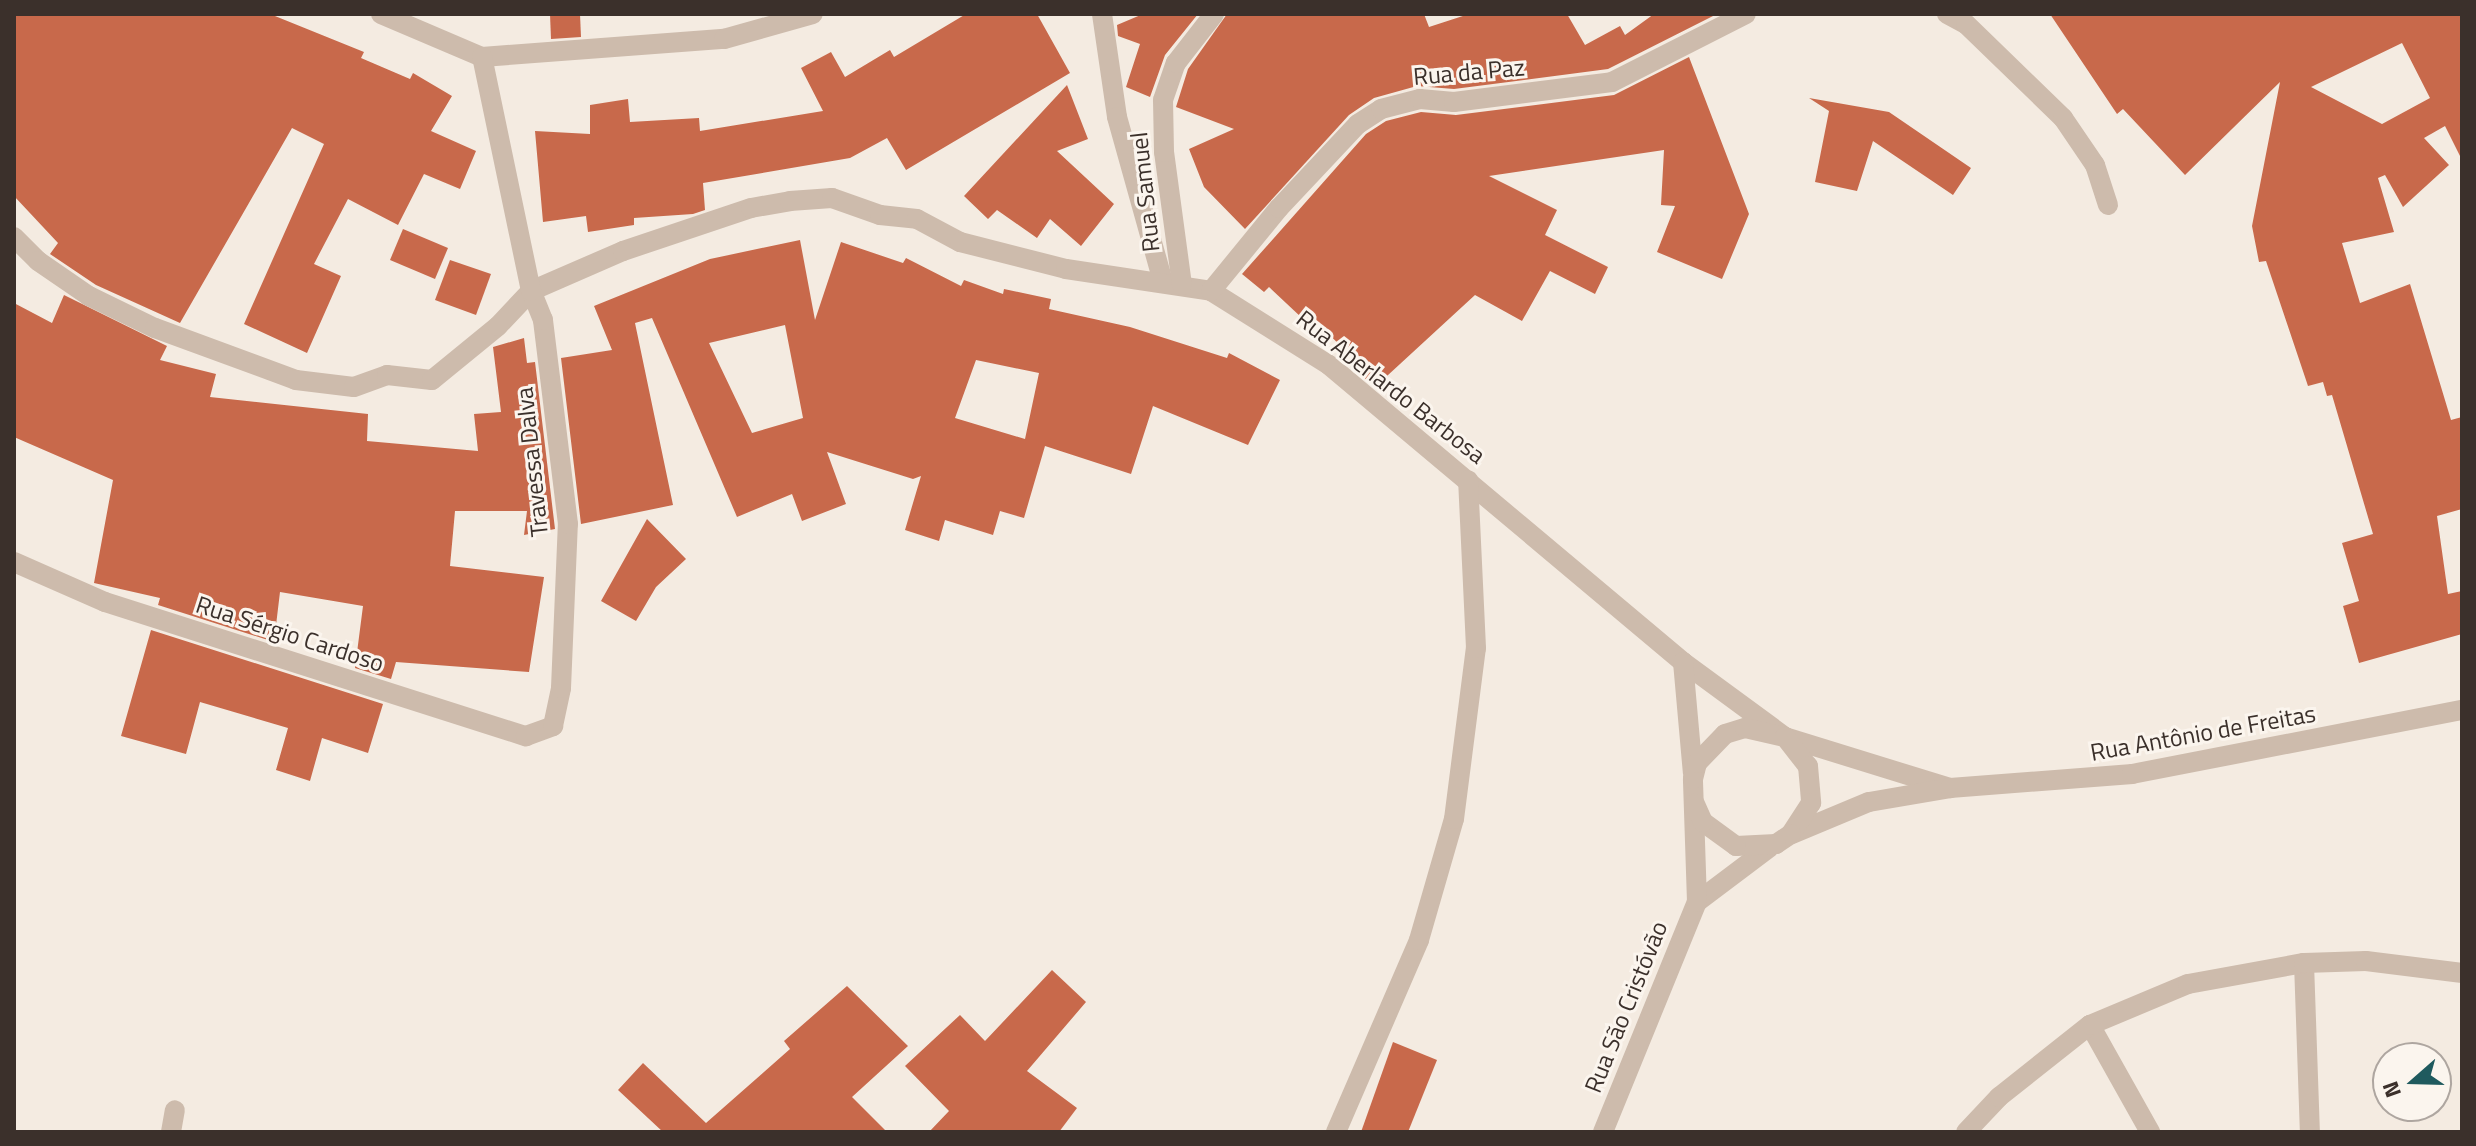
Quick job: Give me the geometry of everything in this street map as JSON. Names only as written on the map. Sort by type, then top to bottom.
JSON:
[{"type":"street","points":[[381,14],[482,57],[724,39],[813,14]]},
{"type":"street","name":"Rua Samuel","points":[[1102,14],[1117,117],[1172,283]]},
{"type":"street","name":"Rua Samuel","points":[[1172,283],[1163,100],[1176,63],[1214,14]]},
{"type":"street","name":"Rua da Paz","points":[[1211,291],[1279,208],[1358,124],[1381,109],[1420,99],[1454,102],[1612,82],[1746,14]]},
{"type":"street","points":[[1950,15],[2063,118],[2095,165],[2108,205]]},
{"type":"street","name":"Travessa Dalva","points":[[482,57],[531,291],[543,320],[568,524],[561,688],[553,726]]},
{"type":"street","name":"Rua Aberlardo Barbosa","points":[[14,237],[38,261],[89,296],[155,328],[320,385],[354,387],[387,375],[432,380],[531,291],[623,251],[751,208],[832,198],[880,215],[917,219],[960,242],[1066,269],[1211,291],[1329,365],[1683,662],[1785,737]]},
{"type":"street","points":[[1336,1132],[1419,940],[1454,819],[1476,648],[1468,480]]},
{"type":"street","name":"Rua Sérgio Cardoso","points":[[14,562],[105,602],[526,736],[553,726]]},
{"type":"street","points":[[1683,662],[1695,804],[1710,830],[1736,846],[1784,839],[1811,803],[1812,784],[1799,749],[1785,737],[1766,729],[1725,734],[1709,746],[1693,779]]},
{"type":"street","name":"Rua Antônio de Freitas","points":[[1784,839],[1869,802],[1950,788],[2132,774],[2462,710]]},
{"type":"street","name":"Rua Antônio de Freitas","points":[[1785,737],[1950,788]]},
{"type":"street","name":"Rua São Cristóvão","points":[[1603,1132],[1697,902],[1695,804]]},
{"type":"street","name":"Rua São Cristóvão","points":[[1697,902],[1784,839]]},
{"type":"street","points":[[1966,1132],[1999,1097],[2090,1025],[2188,984],[2304,963],[2366,961],[2462,973]]},
{"type":"street","points":[[2304,963],[2310,1132]]},
{"type":"street","points":[[2090,1025],[2150,1132]]},
{"type":"street","points":[[171,1132],[175,1110]]},
{"type":"building","points":[[14,14],[270,14],[364,52],[361,58],[410,79],[413,73],[452,96],[431,131],[476,151],[460,189],[424,174],[398,225],[348,199],[314,264],[341,276],[307,353],[244,324],[324,144],[292,128],[180,323],[96,285],[50,254],[58,243],[14,196]]},
{"type":"building","points":[[550,14],[580,14],[581,37],[551,39]]},
{"type":"building","points":[[966,14],[1037,14],[1070,73],[906,170],[887,138],[850,158],[703,183],[705,210],[693,214],[634,218],[634,225],[588,232],[586,216],[543,222],[535,131],[590,134],[590,105],[628,99],[630,122],[699,118],[700,131],[823,111],[801,68],[831,52],[845,77],[890,50],[894,57]]},
{"type":"building","points":[[1143,14],[1198,14],[1165,55],[1150,97],[1126,87],[1140,44],[1118,36],[1117,25]]},
{"type":"building","points":[[1227,14],[1424,14],[1429,27],[1469,14],[1567,14],[1585,45],[1620,26],[1625,35],[1654,14],[1717,14],[1608,69],[1454,89],[1417,86],[1374,98],[1349,115],[1245,229],[1204,187],[1189,149],[1234,129],[1176,107],[1188,69]]},
{"type":"building","points":[[2050,14],[2462,14],[2462,160],[2445,126],[2424,138],[2449,165],[2403,207],[2385,175],[2378,178],[2394,232],[2342,243],[2360,303],[2410,284],[2451,420],[2462,417],[2462,509],[2437,516],[2448,594],[2462,591],[2462,634],[2359,663],[2343,606],[2359,601],[2342,543],[2373,534],[2332,395],[2327,396],[2323,382],[2308,386],[2266,261],[2259,262],[2252,226],[2280,82],[2185,175],[2123,109],[2117,114]],"holes":[[[2402,43],[2430,98],[2382,124],[2311,87]]]},
{"type":"building","points":[[1689,57],[1749,214],[1722,279],[1657,252],[1675,206],[1661,205],[1664,150],[1489,176],[1557,210],[1545,235],[1608,267],[1595,294],[1550,271],[1522,321],[1475,295],[1375,387],[1343,360],[1349,354],[1307,313],[1302,318],[1269,287],[1264,292],[1242,274],[1366,134],[1386,121],[1421,112],[1456,115],[1614,95]]},
{"type":"building","points":[[1067,85],[1088,139],[1057,151],[1114,204],[1081,246],[1050,219],[1037,238],[997,210],[988,219],[964,196]]},
{"type":"building","points":[[1809,98],[1889,112],[1971,168],[1953,195],[1873,141],[1857,191],[1815,182],[1829,111]]},
{"type":"building","points":[[403,229],[448,248],[435,279],[390,260]]},
{"type":"building","points":[[800,240],[815,320],[841,242],[903,263],[906,258],[961,286],[964,280],[1003,294],[1004,289],[1051,299],[1049,309],[1130,327],[1227,358],[1229,353],[1280,380],[1248,445],[1153,406],[1131,474],[1045,446],[1024,518],[1000,511],[993,535],[945,520],[939,541],[905,530],[921,476],[913,479],[827,452],[846,504],[802,521],[792,494],[737,517],[652,318],[635,323],[673,505],[581,524],[561,358],[612,350],[594,306],[710,259]],"holes":[[[785,325],[803,418],[752,433],[709,343]],[[976,360],[1039,373],[1025,439],[955,418]]]},
{"type":"building","points":[[450,260],[491,274],[476,315],[435,300]]},
{"type":"building","points":[[64,295],[167,346],[160,360],[216,374],[210,397],[368,414],[367,441],[478,451],[474,414],[501,412],[493,347],[524,338],[527,363],[535,362],[555,529],[524,535],[527,511],[455,511],[450,566],[544,577],[529,672],[396,662],[391,679],[355,668],[363,606],[280,592],[274,642],[158,605],[160,598],[94,583],[113,480],[14,437],[14,303],[52,323]]},
{"type":"building","points":[[647,519],[686,559],[656,587],[636,621],[601,601]]},
{"type":"building","points":[[151,630],[383,704],[368,753],[322,738],[310,781],[276,770],[288,728],[200,702],[186,754],[121,736]]},
{"type":"building","points":[[1052,970],[1086,1002],[1027,1071],[1077,1108],[1059,1132],[929,1132],[949,1111],[905,1066],[960,1015],[985,1041]]},
{"type":"building","points":[[847,986],[908,1046],[852,1097],[887,1132],[663,1132],[618,1090],[643,1063],[706,1123],[790,1049],[784,1041]]},
{"type":"building","points":[[1393,1042],[1437,1060],[1408,1132],[1361,1132]]}]
